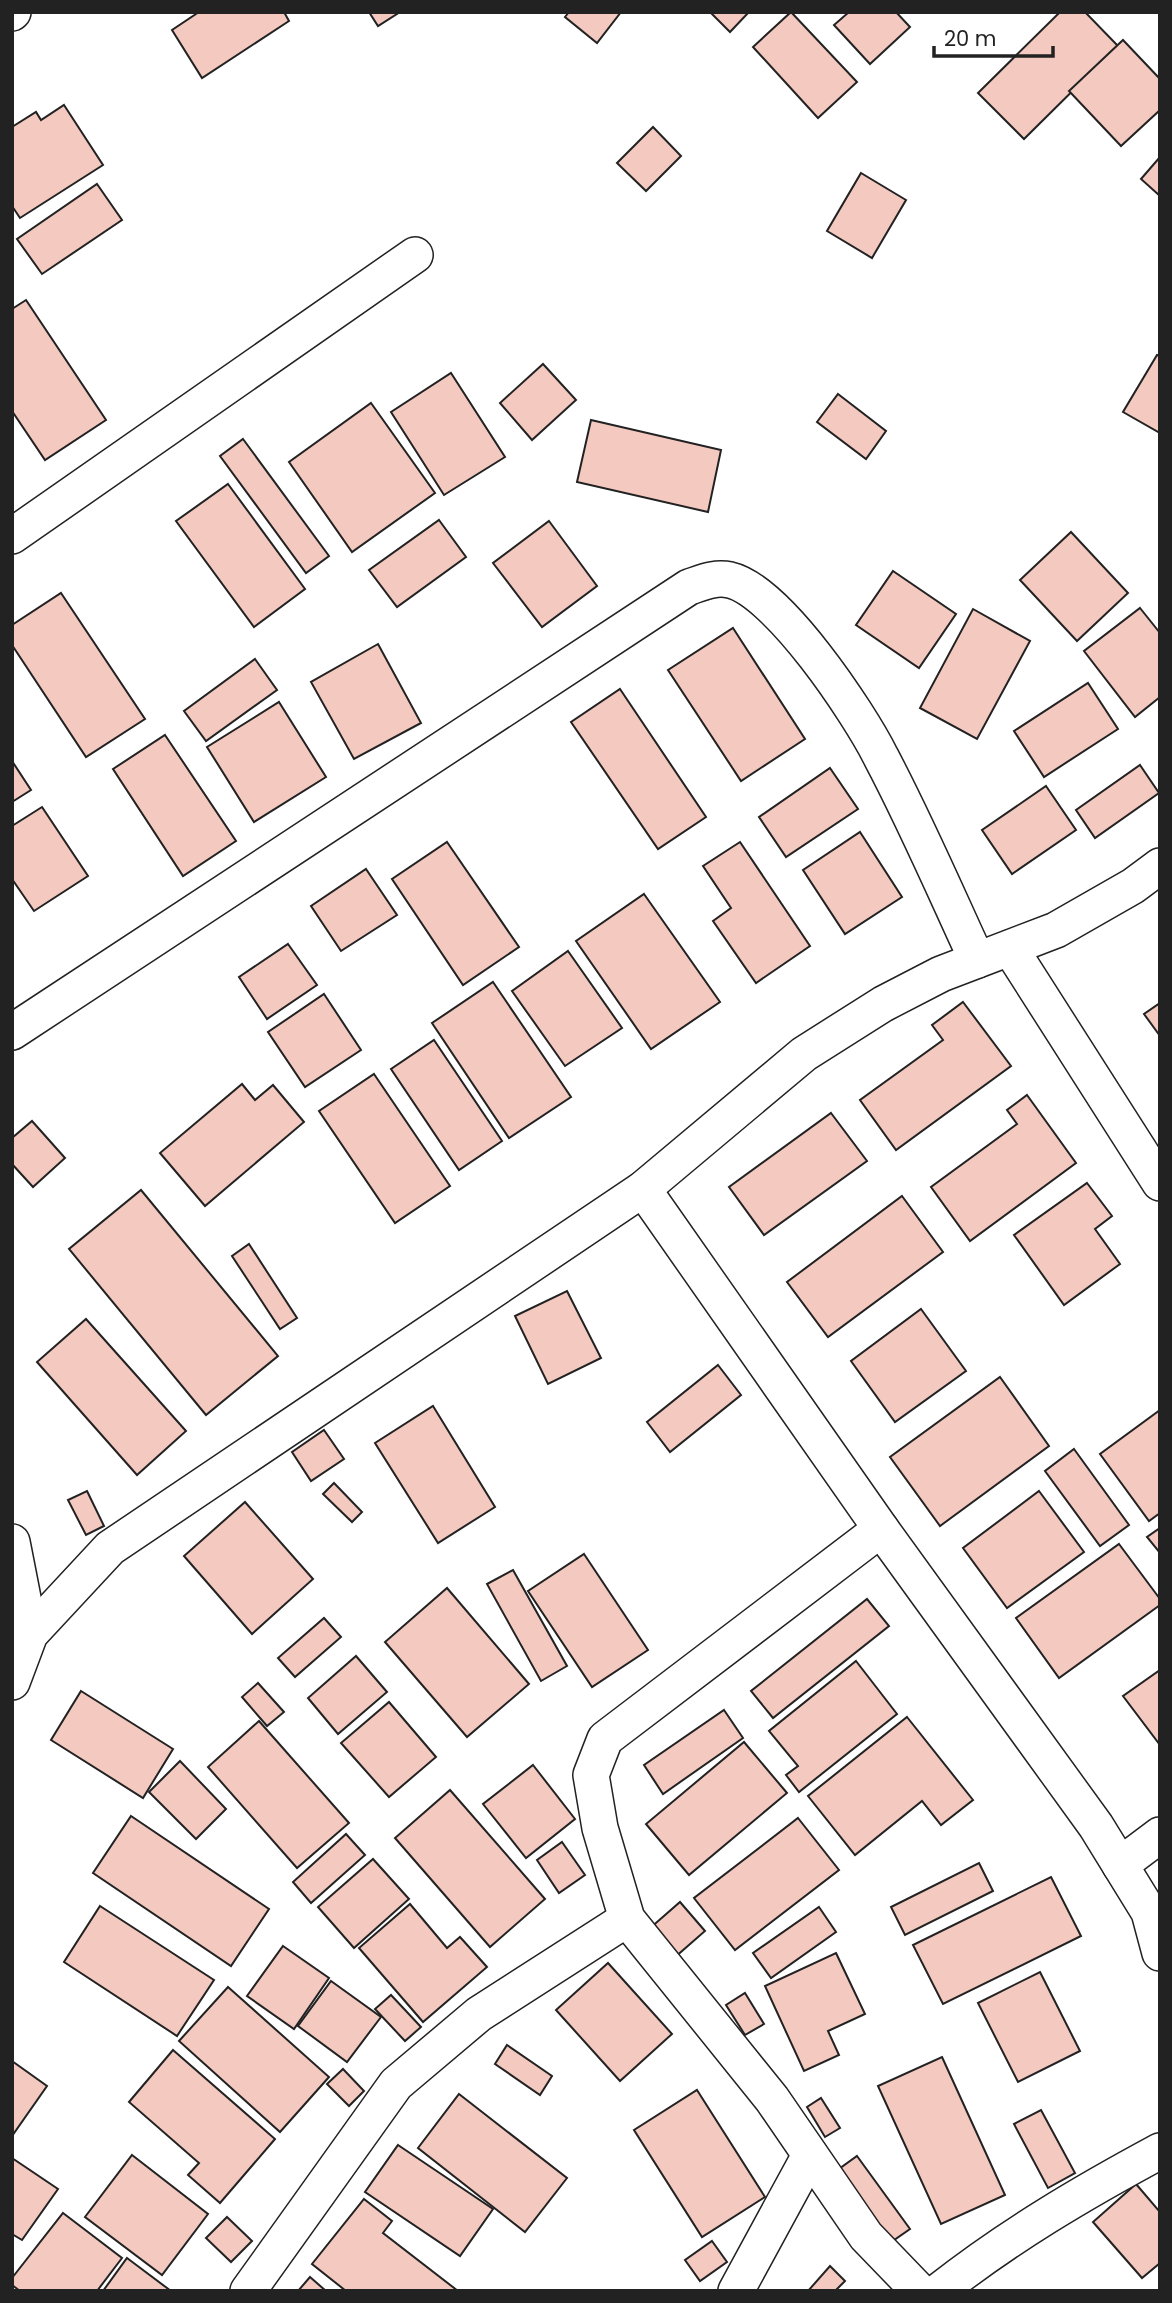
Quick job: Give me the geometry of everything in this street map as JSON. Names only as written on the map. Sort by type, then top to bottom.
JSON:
[{"type":"street","points":[[12,536],[415,255]]},
{"type":"street","points":[[12,1032],[689,587],[714,578],[733,580],[766,601],[809,647],[880,754],[977,960]]},
{"type":"street","points":[[12,1682],[30,1634],[110,1548],[643,1189],[804,1054],[883,1004],[977,960],[1056,930],[1133,886],[1160,866]]},
{"type":"street","points":[[1010,947],[1160,1182]]},
{"type":"street","points":[[643,1189],[881,1529],[1097,1826],[1149,1912],[1160,1953]]},
{"type":"street","points":[[881,1529],[605,1739],[591,1775],[600,1828],[627,1919],[772,2099],[866,2236],[919,2291]]},
{"type":"street","points":[[12,1542],[30,1634]]},
{"type":"street","points":[[1120,1865],[1160,1835]]},
{"type":"street","points":[[248,2291],[396,2084],[479,2014],[627,1919]]},
{"type":"street","points":[[939,2291],[989,2252],[1070,2200],[1160,2151]]},
{"type":"street","points":[[736,2291],[810,2155]]},
{"type":"building","points":[[199,12],[284,12],[289,21],[202,78],[172,30]]},
{"type":"building","points":[[369,12],[400,12],[378,26]]},
{"type":"building","points":[[569,12],[621,12],[597,43],[565,17]]},
{"type":"building","points":[[710,12],[749,12],[730,32]]},
{"type":"building","points":[[791,12],[857,82],[818,118],[753,47]]},
{"type":"building","points":[[849,12],[896,12],[910,27],[870,64],[834,25]]},
{"type":"building","points":[[1060,12],[1085,12],[1118,46],[1024,139],[978,93]]},
{"type":"building","points":[[1123,40],[1160,79],[1160,110],[1121,146],[1069,91]]},
{"type":"building","points":[[64,105],[103,165],[20,218],[12,206],[12,127],[36,112],[41,120]]},
{"type":"building","points":[[653,127],[681,156],[646,191],[617,163]]},
{"type":"building","points":[[1160,157],[1160,196],[1141,179]]},
{"type":"building","points":[[861,173],[906,200],[872,258],[827,231]]},
{"type":"building","points":[[97,184],[122,220],[42,274],[17,239]]},
{"type":"building","points":[[26,300],[106,420],[45,460],[12,411],[12,309]]},
{"type":"building","points":[[1157,355],[1160,356],[1160,433],[1123,412]]},
{"type":"building","points":[[543,364],[576,400],[532,440],[500,403]]},
{"type":"building","points":[[451,373],[505,457],[444,495],[391,412]]},
{"type":"building","points":[[838,394],[886,431],[866,459],[817,422]]},
{"type":"building","points":[[371,403],[435,493],[352,552],[289,462]]},
{"type":"building","points":[[591,420],[721,450],[708,512],[577,482]]},
{"type":"building","points":[[243,439],[329,556],[306,573],[220,456]]},
{"type":"building","points":[[228,484],[305,589],[254,627],[176,521]]},
{"type":"building","points":[[439,520],[466,557],[397,607],[369,570]]},
{"type":"building","points":[[549,521],[597,586],[542,627],[493,563]]},
{"type":"building","points":[[1071,532],[1128,593],[1077,641],[1020,580]]},
{"type":"building","points":[[893,571],[956,614],[919,668],[856,625]]},
{"type":"building","points":[[61,593],[145,719],[86,757],[12,645],[12,625]]},
{"type":"building","points":[[1140,608],[1160,633],[1160,697],[1135,717],[1084,651]]},
{"type":"building","points":[[973,609],[1030,641],[977,739],[920,708]]},
{"type":"building","points":[[733,628],[805,739],[741,781],[668,670]]},
{"type":"building","points":[[378,644],[421,723],[354,759],[311,682]]},
{"type":"building","points":[[255,659],[277,690],[206,741],[184,711]]},
{"type":"building","points":[[1088,683],[1118,729],[1044,777],[1014,731]]},
{"type":"building","points":[[620,689],[706,817],[658,849],[571,722]]},
{"type":"building","points":[[279,702],[326,777],[254,822],[207,747]]},
{"type":"building","points":[[165,735],[236,841],[183,876],[113,769]]},
{"type":"building","points":[[12,761],[31,790],[12,802]]},
{"type":"building","points":[[1140,765],[1159,793],[1095,838],[1076,810]]},
{"type":"building","points":[[830,768],[858,809],[786,857],[759,817]]},
{"type":"building","points":[[1046,786],[1076,830],[1012,874],[982,830]]},
{"type":"building","points":[[42,807],[88,876],[34,911],[12,879],[12,826]]},
{"type":"building","points":[[860,832],[902,897],[845,934],[803,870]]},
{"type":"building","points":[[447,842],[519,947],[463,985],[392,879]]},
{"type":"building","points":[[740,842],[810,946],[756,983],[713,921],[731,908],[703,866]]},
{"type":"building","points":[[366,869],[397,915],[341,951],[311,906]]},
{"type":"building","points":[[644,894],[720,1002],[651,1049],[576,941]]},
{"type":"building","points":[[288,944],[317,985],[267,1019],[239,977]]},
{"type":"building","points":[[568,951],[622,1028],[565,1066],[512,991]]},
{"type":"building","points":[[493,982],[571,1097],[509,1138],[432,1023]]},
{"type":"building","points":[[324,994],[361,1050],[305,1087],[268,1032]]},
{"type":"building","points":[[963,1002],[1011,1066],[896,1150],[860,1100],[943,1040],[932,1025]]},
{"type":"building","points":[[1160,1003],[1160,1036],[1144,1014]]},
{"type":"building","points":[[434,1040],[502,1141],[459,1170],[391,1069]]},
{"type":"building","points":[[374,1074],[450,1186],[395,1223],[319,1111]]},
{"type":"building","points":[[242,1084],[255,1100],[273,1085],[304,1122],[205,1206],[160,1153]]},
{"type":"building","points":[[1027,1095],[1076,1163],[970,1241],[931,1187],[1017,1124],[1007,1110]]},
{"type":"building","points":[[831,1113],[867,1161],[764,1235],[729,1187]]},
{"type":"building","points":[[32,1121],[65,1158],[33,1187],[12,1164],[12,1138]]},
{"type":"building","points":[[1087,1183],[1112,1216],[1095,1229],[1120,1264],[1064,1305],[1014,1235]]},
{"type":"building","points":[[141,1190],[278,1356],[206,1415],[69,1249]]},
{"type":"building","points":[[902,1196],[943,1252],[828,1337],[787,1282]]},
{"type":"building","points":[[249,1244],[297,1318],[280,1329],[232,1256]]},
{"type":"building","points":[[567,1291],[601,1358],[548,1384],[515,1316]]},
{"type":"building","points":[[921,1309],[966,1371],[895,1422],[851,1361]]},
{"type":"building","points":[[86,1319],[186,1431],[137,1475],[37,1362]]},
{"type":"building","points":[[718,1365],[741,1395],[670,1452],[647,1422]]},
{"type":"building","points":[[1000,1377],[1049,1446],[940,1526],[890,1457]]},
{"type":"building","points":[[433,1406],[495,1507],[438,1543],[375,1443]]},
{"type":"building","points":[[1160,1410],[1160,1513],[1149,1521],[1100,1454]]},
{"type":"building","points":[[324,1430],[344,1459],[311,1481],[292,1452]]},
{"type":"building","points":[[1074,1449],[1129,1525],[1100,1546],[1045,1471]]},
{"type":"building","points":[[334,1483],[362,1512],[352,1522],[323,1494]]},
{"type":"building","points":[[87,1491],[104,1526],[86,1535],[68,1500]]},
{"type":"building","points":[[1039,1491],[1084,1552],[1007,1608],[963,1548]]},
{"type":"building","points":[[245,1502],[313,1579],[252,1634],[184,1556]]},
{"type":"building","points":[[1160,1528],[1160,1553],[1147,1537]]},
{"type":"building","points":[[1119,1544],[1160,1599],[1160,1605],[1059,1678],[1016,1618]]},
{"type":"building","points":[[584,1554],[648,1650],[592,1687],[528,1591]]},
{"type":"building","points":[[513,1570],[567,1666],[541,1681],[487,1584]]},
{"type":"building","points":[[447,1588],[529,1684],[467,1737],[385,1642]]},
{"type":"building","points":[[867,1599],[889,1626],[773,1718],[751,1691]]},
{"type":"building","points":[[324,1618],[341,1637],[295,1677],[278,1658]]},
{"type":"building","points":[[356,1656],[387,1692],[338,1734],[308,1698]]},
{"type":"building","points":[[856,1661],[897,1714],[799,1792],[786,1775],[798,1766],[769,1731]]},
{"type":"building","points":[[1160,1670],[1160,1745],[1123,1696]]},
{"type":"building","points":[[258,1683],[284,1712],[267,1726],[242,1697]]},
{"type":"building","points":[[81,1691],[173,1749],[143,1798],[51,1740]]},
{"type":"building","points":[[389,1702],[436,1757],[389,1797],[341,1743]]},
{"type":"building","points":[[724,1710],[743,1738],[663,1794],[644,1765]]},
{"type":"building","points":[[907,1717],[973,1800],[941,1825],[922,1801],[855,1855],[808,1796]]},
{"type":"building","points":[[259,1721],[349,1823],[297,1868],[208,1767]]},
{"type":"building","points":[[744,1742],[787,1793],[689,1875],[646,1824]]},
{"type":"building","points":[[180,1761],[226,1809],[196,1839],[149,1792]]},
{"type":"building","points":[[533,1765],[575,1819],[526,1858],[483,1804]]},
{"type":"building","points":[[450,1790],[545,1899],[490,1947],[395,1838]]},
{"type":"building","points":[[131,1816],[269,1909],[231,1966],[93,1873]]},
{"type":"building","points":[[798,1818],[839,1870],[735,1950],[694,1898]]},
{"type":"building","points":[[346,1834],[365,1855],[311,1903],[293,1882]]},
{"type":"building","points":[[562,1842],[585,1875],[559,1893],[537,1860]]},
{"type":"building","points":[[373,1859],[409,1899],[354,1948],[318,1907]]},
{"type":"building","points":[[979,1863],[993,1891],[905,1935],[891,1907]]},
{"type":"building","points":[[1051,1877],[1081,1936],[943,2004],[913,1945]]},
{"type":"building","points":[[680,1902],[705,1931],[674,1958],[649,1929]]},
{"type":"building","points":[[410,1904],[447,1948],[460,1937],[487,1967],[423,2022],[359,1948]]},
{"type":"building","points":[[100,1906],[214,1980],[177,2036],[64,1962]]},
{"type":"building","points":[[819,1907],[836,1932],[771,1978],[753,1953]]},
{"type":"building","points":[[283,1946],[329,1978],[294,2029],[247,1996]]},
{"type":"building","points":[[836,1953],[865,2014],[828,2031],[839,2055],[804,2071],[765,1986]]},
{"type":"building","points":[[608,1963],[672,2034],[620,2081],[556,2010]]},
{"type":"building","points":[[1040,1972],[1080,2051],[1018,2082],[978,2003]]},
{"type":"building","points":[[331,1981],[381,2017],[347,2062],[298,2026]]},
{"type":"building","points":[[228,1987],[329,2077],[280,2132],[179,2041]]},
{"type":"building","points":[[745,1993],[764,2024],[745,2035],[726,2005]]},
{"type":"building","points":[[391,1995],[421,2027],[405,2041],[375,2009]]},
{"type":"building","points":[[507,2045],[552,2076],[540,2095],[495,2064]]},
{"type":"building","points":[[173,2050],[275,2139],[220,2203],[188,2175],[199,2163],[129,2102]]},
{"type":"building","points":[[942,2057],[1005,2195],[941,2224],[878,2086]]},
{"type":"building","points":[[12,2061],[47,2086],[12,2136]]},
{"type":"building","points":[[343,2069],[364,2091],[349,2106],[327,2084]]},
{"type":"building","points":[[697,2090],[765,2197],[702,2237],[634,2130]]},
{"type":"building","points":[[459,2094],[567,2178],[525,2232],[418,2148]]},
{"type":"building","points":[[821,2098],[840,2128],[825,2137],[807,2107]]},
{"type":"building","points":[[1041,2110],[1075,2173],[1048,2188],[1014,2124]]},
{"type":"building","points":[[398,2145],[493,2209],[460,2256],[365,2192]]},
{"type":"building","points":[[132,2155],[208,2214],[162,2275],[85,2217]]},
{"type":"building","points":[[857,2156],[910,2229],[884,2247],[832,2174]]},
{"type":"building","points":[[12,2158],[58,2189],[22,2240],[12,2234]]},
{"type":"building","points":[[1136,2184],[1160,2212],[1160,2263],[1142,2278],[1093,2222]]},
{"type":"building","points":[[364,2199],[392,2221],[383,2233],[458,2291],[346,2291],[312,2264]]},
{"type":"building","points":[[63,2213],[122,2258],[97,2291],[20,2291],[12,2285],[12,2278]]},
{"type":"building","points":[[227,2217],[252,2241],[231,2262],[206,2238]]},
{"type":"building","points":[[712,2241],[727,2262],[700,2281],[685,2260]]},
{"type":"building","points":[[127,2258],[171,2291],[103,2291]]},
{"type":"building","points":[[830,2266],[845,2281],[835,2291],[808,2291]]},
{"type":"building","points":[[310,2277],[326,2291],[298,2291]]}]
